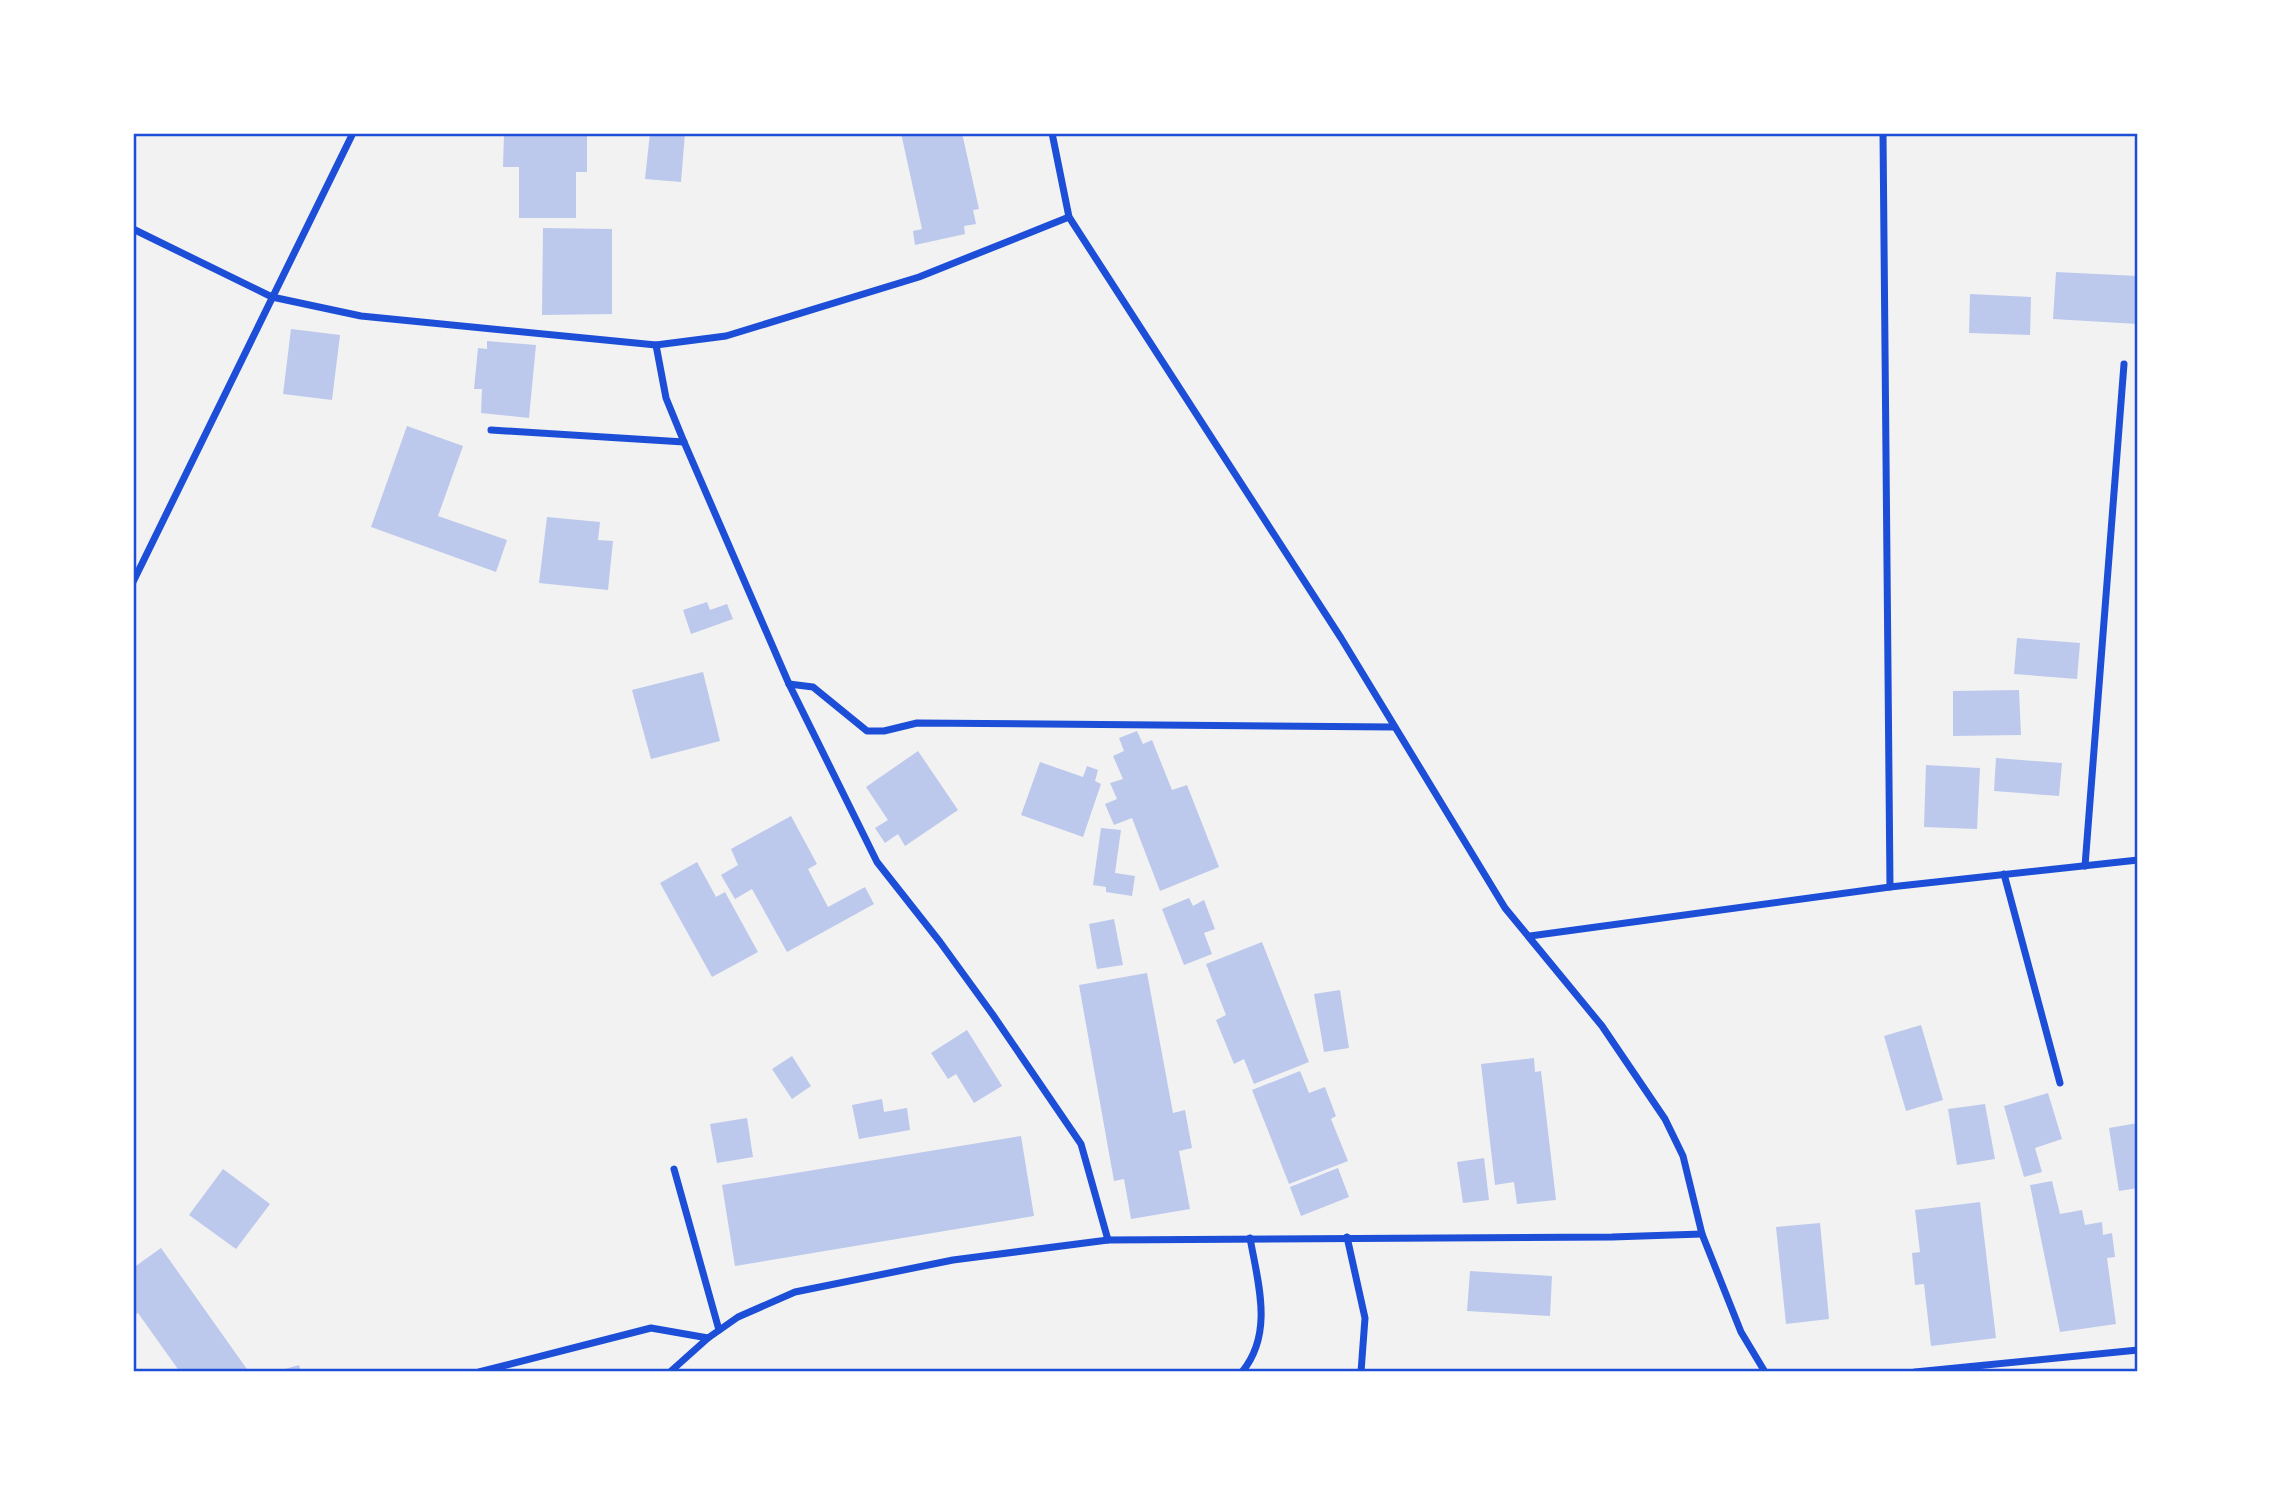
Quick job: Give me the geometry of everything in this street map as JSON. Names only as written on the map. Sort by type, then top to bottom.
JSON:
[{"type":"street","points":[[133,582],[352,133]]},
{"type":"street","points":[[1052,133],[1069,217],[1341,638],[1505,908],[1602,1026],[1665,1119],[1683,1156],[1702,1234],[1741,1332],[1765,1372]]},
{"type":"street","points":[[1883,133],[1891,887]]},
{"type":"street","points":[[133,229],[272,297],[361,316],[656,345],[726,336],[919,277],[1069,217]]},
{"type":"street","points":[[656,345],[666,398],[684,442],[789,684],[877,862],[940,942],[1081,1143],[1108,1240]]},
{"type":"street","points":[[2085,866],[2124,364]]},
{"type":"street","points":[[491,430],[684,442]]},
{"type":"street","points":[[789,684],[813,687],[867,731],[884,731],[917,723],[1393,727]]},
{"type":"street","points":[[1530,936],[1891,887],[2138,860]]},
{"type":"street","points":[[2004,874],[2060,1083]]},
{"type":"street","points":[[674,1168],[719,1330]]},
{"type":"street","points":[[670,1372],[708,1338],[738,1317],[794,1292],[953,1260],[1108,1240],[1702,1234]]},
{"type":"street","points":[[1347,1237],[1365,1318],[1361,1372]]},
{"type":"street","points":[[1242,1372],[1257,1349],[1263,1317],[1250,1238]]},
{"type":"street","points":[[479,1372],[651,1328],[708,1338]]},
{"type":"street","points":[[1915,1372],[2138,1350]]},
{"type":"building","points":[[587,133],[587,172],[576,172],[576,218],[519,218],[519,167],[503,167],[504,134]]},
{"type":"building","points":[[650,133],[685,133],[681,182],[645,179]]},
{"type":"building","points":[[901,133],[962,133],[979,209],[973,210],[976,224],[964,226],[965,234],[915,245],[913,231],[922,229]]},
{"type":"building","points":[[543,228],[612,229],[612,314],[542,315]]},
{"type":"building","points":[[2056,272],[2138,276],[2138,324],[2053,319]]},
{"type":"building","points":[[1970,294],[2031,297],[2030,335],[1969,333]]},
{"type":"building","points":[[291,329],[340,335],[332,400],[283,394]]},
{"type":"building","points":[[487,341],[536,345],[529,418],[481,413],[482,389],[474,389],[478,348],[487,349]]},
{"type":"building","points":[[407,426],[463,446],[438,516],[507,540],[496,572],[371,527]]},
{"type":"building","points":[[547,517],[600,522],[598,540],[613,541],[608,590],[539,583]]},
{"type":"building","points":[[707,602],[710,610],[727,604],[733,619],[691,634],[683,610]]},
{"type":"building","points":[[2017,638],[2080,643],[2077,679],[2014,674]]},
{"type":"building","points":[[703,672],[720,741],[651,759],[632,690]]},
{"type":"building","points":[[2019,690],[2021,735],[1953,736],[1953,691]]},
{"type":"building","points":[[1137,731],[1143,744],[1152,740],[1172,790],[1187,785],[1219,867],[1160,891],[1132,818],[1114,825],[1105,804],[1117,799],[1110,783],[1123,779],[1113,756],[1124,751],[1119,738]]},
{"type":"building","points":[[918,751],[958,810],[905,846],[898,834],[885,843],[875,828],[888,820],[866,787]]},
{"type":"building","points":[[1996,758],[2062,763],[2059,796],[1994,791]]},
{"type":"building","points":[[1040,762],[1083,777],[1087,766],[1098,770],[1095,781],[1101,784],[1083,837],[1021,815]]},
{"type":"building","points":[[1926,765],[1980,768],[1977,829],[1924,827]]},
{"type":"building","points":[[791,816],[817,864],[808,869],[828,907],[865,887],[874,904],[787,952],[752,889],[735,899],[721,875],[738,865],[731,849]]},
{"type":"building","points":[[1101,828],[1121,830],[1115,873],[1135,876],[1132,896],[1106,892],[1106,887],[1093,885]]},
{"type":"building","points":[[697,862],[716,897],[725,892],[758,952],[712,977],[660,883]]},
{"type":"building","points":[[1189,898],[1193,906],[1204,900],[1215,929],[1204,933],[1212,954],[1184,965],[1162,909]]},
{"type":"building","points":[[1114,919],[1123,965],[1097,969],[1089,924]]},
{"type":"building","points":[[1262,942],[1309,1062],[1254,1084],[1244,1059],[1234,1064],[1216,1020],[1226,1015],[1206,964]]},
{"type":"building","points":[[1147,973],[1173,1113],[1185,1110],[1192,1148],[1179,1151],[1190,1209],[1131,1219],[1124,1179],[1114,1181],[1079,985]]},
{"type":"building","points":[[1340,990],[1349,1048],[1324,1052],[1314,994]]},
{"type":"building","points":[[1921,1025],[1943,1100],[1906,1111],[1884,1036]]},
{"type":"building","points":[[967,1030],[1002,1086],[974,1103],[956,1074],[948,1079],[931,1053]]},
{"type":"building","points":[[792,1056],[811,1086],[792,1099],[772,1069]]},
{"type":"building","points":[[1534,1058],[1535,1072],[1541,1071],[1556,1200],[1517,1204],[1514,1182],[1495,1185],[1481,1064]]},
{"type":"building","points":[[1300,1071],[1309,1093],[1325,1087],[1336,1116],[1331,1119],[1348,1161],[1289,1184],[1252,1090]]},
{"type":"building","points":[[2048,1093],[2062,1139],[2035,1148],[2042,1172],[2024,1177],[2004,1106]]},
{"type":"building","points":[[882,1099],[884,1112],[907,1108],[910,1130],[859,1139],[852,1105]]},
{"type":"building","points":[[1985,1104],[1995,1159],[1957,1165],[1948,1109]]},
{"type":"building","points":[[747,1118],[753,1157],[717,1163],[710,1124]]},
{"type":"building","points":[[2138,1123],[2138,1188],[2119,1191],[2109,1128]]},
{"type":"building","points":[[1021,1136],[1034,1216],[735,1266],[722,1185]]},
{"type":"building","points":[[1484,1158],[1489,1200],[1463,1203],[1457,1162]]},
{"type":"building","points":[[1338,1168],[1349,1197],[1301,1216],[1290,1187]]},
{"type":"building","points":[[223,1169],[270,1204],[236,1249],[189,1215]]},
{"type":"building","points":[[2052,1181],[2060,1214],[2082,1210],[2085,1225],[2102,1222],[2103,1235],[2112,1233],[2115,1257],[2107,1258],[2116,1324],[2060,1332],[2030,1185]]},
{"type":"building","points":[[1980,1202],[1996,1338],[1931,1346],[1924,1284],[1915,1285],[1912,1253],[1920,1252],[1915,1210]]},
{"type":"building","points":[[1820,1223],[1829,1319],[1786,1324],[1776,1227]]},
{"type":"building","points":[[161,1248],[249,1372],[180,1372],[138,1313],[133,1316],[133,1268]]},
{"type":"building","points":[[1470,1271],[1552,1276],[1550,1316],[1467,1311]]},
{"type":"building","points":[[299,1365],[301,1372],[278,1372],[278,1371]]}]
